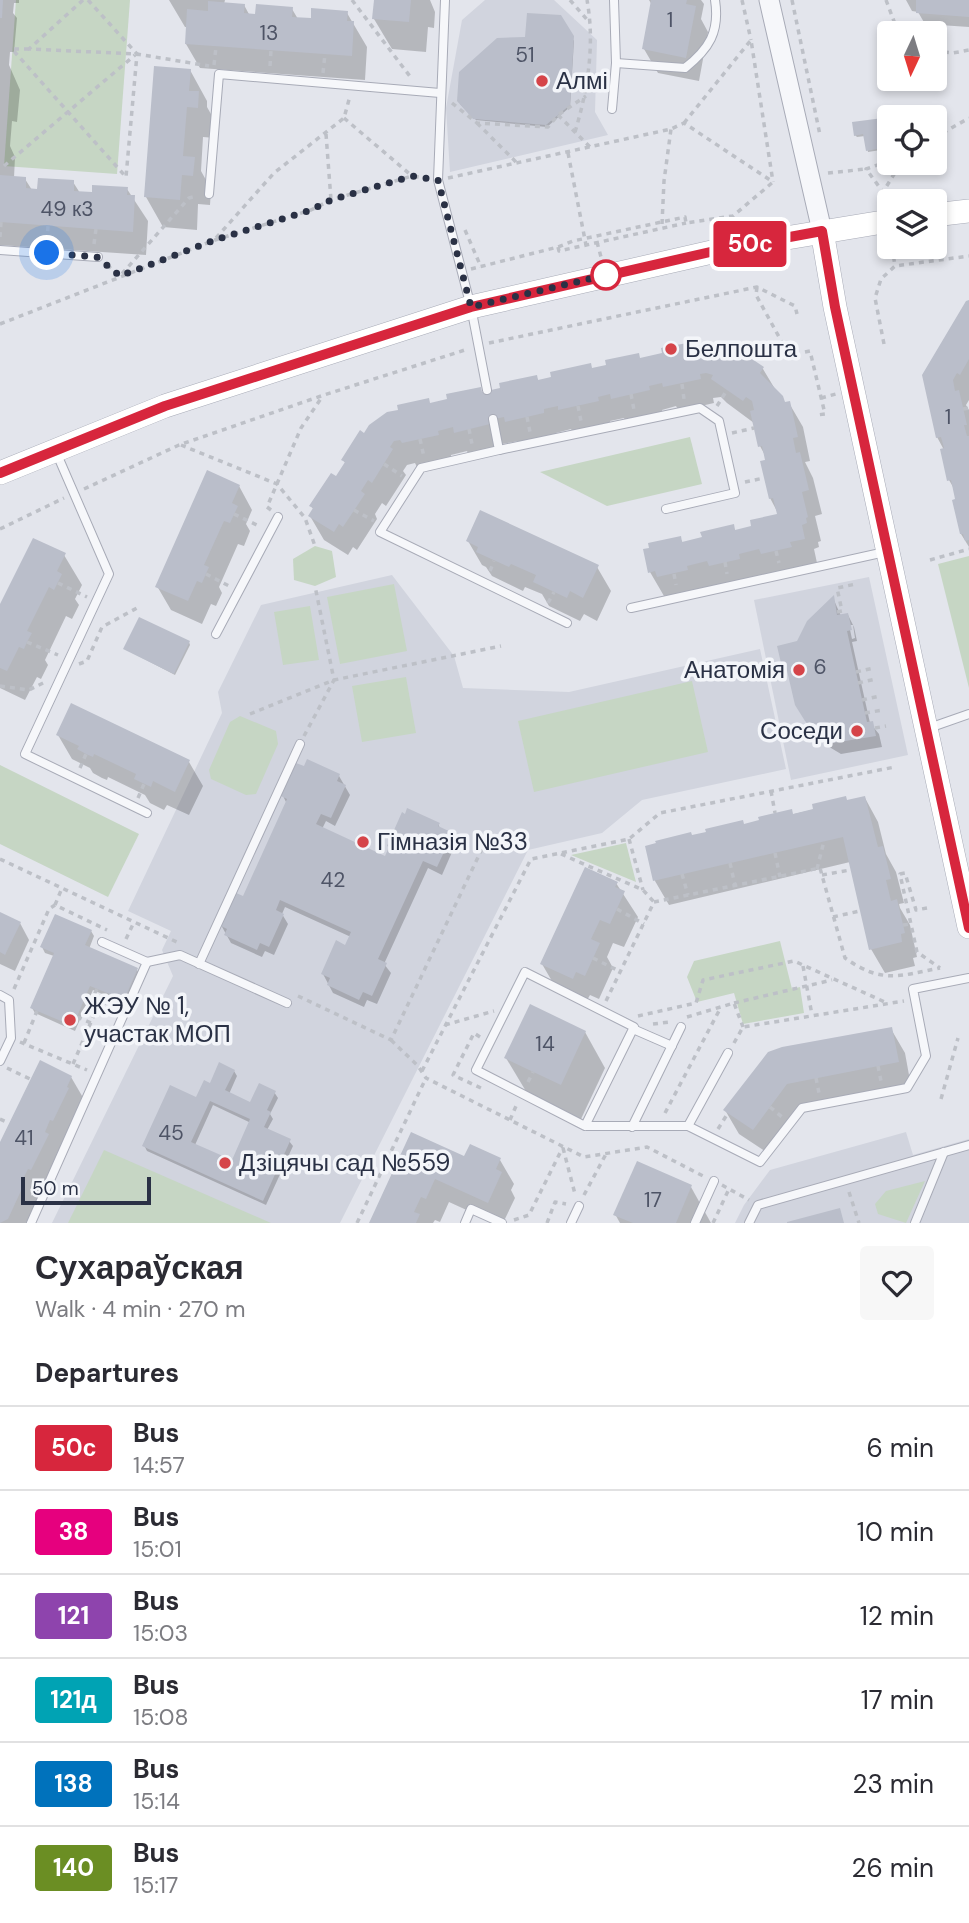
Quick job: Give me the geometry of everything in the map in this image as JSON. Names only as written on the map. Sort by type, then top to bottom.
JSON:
[{"type":"main road","points":[[947,214],[969,211]]},
{"type":"main road","points":[[0,473],[165,406],[471,307],[704,253],[877,224]]},
{"type":"main road","points":[[822,231],[835,307],[969,928]]},
{"type":"street","points":[[769,0],[822,231]]},
{"type":"lane","points":[[445,0],[440,93],[442,179],[487,390]]},
{"type":"lane","points":[[612,110],[616,63],[614,0]]},
{"type":"lane","points":[[616,63],[685,68],[704,52],[712,37],[717,12],[715,0]]},
{"type":"lane","points":[[209,193],[219,74],[440,93]]},
{"type":"lane","points":[[0,250],[97,257]]},
{"type":"lane","points":[[567,623],[380,533],[421,468],[700,408],[719,421],[735,493],[666,509]]},
{"type":"lane","points":[[493,419],[499,450]]},
{"type":"lane","points":[[55,450],[109,574],[25,754],[147,813]]},
{"type":"lane","points":[[216,634],[278,517]]},
{"type":"lane","points":[[631,608],[888,551]]},
{"type":"lane","points":[[927,728],[969,714]]},
{"type":"lane","points":[[199,964],[300,744]]},
{"type":"lane","points":[[102,942],[147,962],[180,955],[287,1003]]},
{"type":"lane","points":[[30,1223],[147,962]]},
{"type":"lane","points":[[672,1046],[633,1029],[634,1027],[526,972],[476,1070],[584,1126],[688,1126],[760,1162],[802,1108],[907,1088],[926,1056],[913,989],[969,978]]},
{"type":"lane","points":[[0,995],[9,1000],[11,1038],[0,1063]]},
{"type":"lane","points":[[632,1127],[681,1027]]},
{"type":"lane","points":[[584,1126],[633,1029]]},
{"type":"lane","points":[[688,1126],[728,1053]]},
{"type":"lane","points":[[749,1223],[758,1205],[969,1145]]},
{"type":"lane","points":[[915,1223],[944,1152]]},
{"type":"lane","points":[[695,1223],[714,1181]]},
{"type":"lane","points":[[571,1223],[579,1206]]},
{"type":"lane","points":[[465,1223],[471,1209],[503,1223]]},
{"type":"path","points":[[29,49],[86,0],[137,54],[126,177],[12,48],[29,49],[137,54],[207,64],[214,70],[216,47]]},
{"type":"path","points":[[352,0],[422,92]]},
{"type":"path","points":[[570,0],[592,24]]},
{"type":"path","points":[[575,132],[586,96],[592,24],[587,0]]},
{"type":"path","points":[[742,0],[774,182]]},
{"type":"path","points":[[792,0],[823,147]]},
{"type":"path","points":[[886,0],[894,21]]},
{"type":"path","points":[[0,324],[215,240],[311,210],[331,200],[412,176],[442,179],[671,129],[684,123],[751,40]]},
{"type":"path","points":[[947,52],[969,50]]},
{"type":"path","points":[[4,166],[137,54]]},
{"type":"path","points":[[215,240],[274,173],[344,118],[353,87]]},
{"type":"path","points":[[440,93],[477,123],[517,163]]},
{"type":"path","points":[[477,123],[548,127],[558,115],[586,96]]},
{"type":"path","points":[[558,115],[590,148]]},
{"type":"path","points":[[344,118],[412,176]]},
{"type":"path","points":[[947,131],[969,118]]},
{"type":"path","points":[[684,123],[774,182]]},
{"type":"path","points":[[662,228],[671,129]]},
{"type":"path","points":[[326,134],[331,200]]},
{"type":"path","points":[[568,153],[586,245]]},
{"type":"path","points":[[826,161],[829,174],[877,165]]},
{"type":"path","points":[[866,169],[883,192],[894,175]]},
{"type":"path","points":[[442,179],[451,189]]},
{"type":"path","points":[[558,247],[559,251],[686,223],[733,216],[774,182]]},
{"type":"path","points":[[120,276],[189,198],[209,193]]},
{"type":"path","points":[[462,272],[584,239],[661,222],[685,217],[686,223]]},
{"type":"path","points":[[0,237],[1,222]]},
{"type":"path","points":[[462,222],[481,267]]},
{"type":"path","points":[[884,344],[874,298],[881,279],[895,266],[969,256]]},
{"type":"path","points":[[97,257],[120,276]]},
{"type":"path","points":[[894,259],[895,266]]},
{"type":"path","points":[[0,529],[179,445],[478,346],[757,287],[795,306],[797,314]]},
{"type":"path","points":[[757,287],[756,295],[784,346]]},
{"type":"path","points":[[805,352],[810,351],[824,414],[817,415]]},
{"type":"path","points":[[711,415],[727,390]]},
{"type":"path","points":[[278,517],[267,507],[301,428],[324,395]]},
{"type":"path","points":[[722,435],[754,428]]},
{"type":"path","points":[[420,439],[426,467]]},
{"type":"path","points":[[179,445],[235,465],[277,484],[305,518],[315,546]]},
{"type":"path","points":[[384,464],[412,482]]},
{"type":"path","points":[[733,484],[764,478]]},
{"type":"path","points":[[354,510],[383,527]]},
{"type":"path","points":[[234,514],[269,531]]},
{"type":"path","points":[[930,560],[969,550]]},
{"type":"path","points":[[206,574],[237,590]]},
{"type":"path","points":[[58,583],[96,602]]},
{"type":"path","points":[[837,612],[842,611],[838,604],[837,588],[856,584]]},
{"type":"path","points":[[300,744],[334,680],[316,586]]},
{"type":"path","points":[[27,642],[69,659]]},
{"type":"path","points":[[250,715],[334,680],[501,646]]},
{"type":"path","points":[[856,672],[874,668]]},
{"type":"path","points":[[858,683],[876,679]]},
{"type":"path","points":[[862,700],[880,696]]},
{"type":"path","points":[[865,713],[883,710]]},
{"type":"path","points":[[875,728],[886,726]]},
{"type":"path","points":[[422,1072],[531,859],[629,839],[660,813],[894,767]]},
{"type":"path","points":[[771,791],[775,813]]},
{"type":"path","points":[[391,1040],[491,830]]},
{"type":"path","points":[[629,839],[643,890]]},
{"type":"path","points":[[817,869],[824,841]]},
{"type":"path","points":[[559,853],[643,890],[654,902]]},
{"type":"path","points":[[775,853],[780,877]]},
{"type":"path","points":[[0,859],[204,954]]},
{"type":"path","points":[[730,863],[735,886]]},
{"type":"path","points":[[654,902],[820,869],[845,958],[861,970],[888,978],[940,968],[918,952],[900,874],[905,873],[916,910],[927,908]]},
{"type":"path","points":[[822,875],[850,870]]},
{"type":"path","points":[[682,874],[688,895]]},
{"type":"path","points":[[9,1000],[49,909],[55,905],[62,888]]},
{"type":"path","points":[[602,1008],[654,902]]},
{"type":"path","points":[[55,905],[108,929],[102,942]]},
{"type":"path","points":[[617,909],[644,924]]},
{"type":"path","points":[[900,912],[908,910]]},
{"type":"path","points":[[833,917],[860,911]]},
{"type":"path","points":[[85,926],[87,920]]},
{"type":"path","points":[[44,921],[50,924]]},
{"type":"path","points":[[127,937],[134,922]]},
{"type":"path","points":[[903,925],[911,924]]},
{"type":"path","points":[[593,958],[620,971]]},
{"type":"path","points":[[699,1013],[696,1003],[703,980],[794,961],[887,1003]]},
{"type":"path","points":[[803,966],[812,1015]]},
{"type":"path","points":[[686,1017],[834,979]]},
{"type":"path","points":[[97,989],[93,998],[125,1012]]},
{"type":"path","points":[[291,993],[391,1040],[426,1078],[584,1157],[647,1147],[758,1205]]},
{"type":"path","points":[[743,1027],[916,999]]},
{"type":"path","points":[[74,1064],[100,1001]]},
{"type":"path","points":[[636,1016],[696,1003]]},
{"type":"path","points":[[734,1003],[743,1027]]},
{"type":"path","points":[[658,1126],[721,1007]]},
{"type":"path","points":[[445,1025],[502,1009],[496,1019]]},
{"type":"path","points":[[24,1043],[37,1011]]},
{"type":"path","points":[[76,1017],[91,1023]]},
{"type":"path","points":[[650,1024],[673,1021]]},
{"type":"path","points":[[728,1053],[743,1027]]},
{"type":"path","points":[[485,1090],[453,1075],[474,1033],[486,1039]]},
{"type":"path","points":[[11,1038],[97,1074]]},
{"type":"path","points":[[941,1099],[958,1038]]},
{"type":"path","points":[[0,1063],[30,1079]]},
{"type":"path","points":[[357,1223],[426,1078]]},
{"type":"path","points":[[506,1101],[516,1106],[510,1120]]},
{"type":"path","points":[[713,1139],[728,1113]]},
{"type":"path","points":[[0,1119],[9,1123]]},
{"type":"path","points":[[563,1147],[579,1206]]},
{"type":"path","points":[[503,1223],[529,1215],[563,1147]]},
{"type":"path","points":[[579,1206],[606,1153]]},
{"type":"path","points":[[846,1181],[859,1223]]},
{"type":"path","points":[[713,1223],[729,1189]]},
{"type":"path","points":[[547,1223],[555,1202],[579,1206]]},
{"type":"shaded area","points":[[485,0],[554,0],[597,40],[595,112],[608,135],[450,172],[446,108],[462,20]]},
{"type":"shaded area","name":"Гімназія №33","points":[[392,575],[454,656],[463,688],[569,692],[760,649],[786,769],[642,800],[602,833],[528,850],[340,1223],[52,1223],[173,976],[162,950],[171,931],[128,911],[222,713],[218,692],[261,605]]},
{"type":"shaded area","points":[[869,577],[908,755],[791,780],[754,600]]},
{"type":"shaded area","points":[[906,1132],[913,1155],[969,1139],[969,1223],[735,1223],[744,1205],[770,1170]]},
{"type":"green space","points":[[16,0],[130,0],[117,174],[4,166]]},
{"type":"green space","points":[[690,437],[702,484],[607,506],[540,472]]},
{"type":"green space","points":[[315,546],[332,551],[336,577],[315,586],[294,580],[293,559]]},
{"type":"green space","points":[[969,556],[969,688],[938,564]]},
{"type":"green space","points":[[394,584],[407,651],[340,664],[327,597]]},
{"type":"green space","points":[[310,606],[319,660],[283,665],[274,612]]},
{"type":"green space","points":[[406,677],[416,733],[362,742],[352,686]]},
{"type":"green space","points":[[692,681],[708,752],[534,792],[518,721]]},
{"type":"green space","points":[[240,716],[276,731],[278,744],[256,794],[246,795],[211,779],[209,770],[230,722]]},
{"type":"green space","points":[[0,765],[139,834],[108,897],[0,844]]},
{"type":"green space","points":[[626,843],[636,882],[571,855]]},
{"type":"green space","points":[[780,941],[792,989],[800,987],[804,1013],[743,1024],[734,993],[697,1002],[687,977],[694,961]]},
{"type":"green space","points":[[104,1150],[271,1223],[68,1223]]},
{"type":"green space","points":[[925,1181],[906,1223],[878,1214],[875,1204],[886,1191]]},
{"type":"building","points":[[0,0],[3,0],[2,18],[0,18]]},
{"type":"building","points":[[374,0],[411,0],[409,22],[372,19]]},
{"type":"building","points":[[651,0],[687,0],[686,4],[696,6],[686,58],[642,49]]},
{"type":"building","points":[[916,0],[969,0],[969,17],[916,13]]},
{"type":"building","points":[[208,1],[245,4],[244,13],[255,14],[256,4],[293,7],[292,17],[311,18],[311,8],[348,11],[347,21],[354,21],[352,56],[185,44],[187,9],[208,11]]},
{"type":"building","points":[[527,13],[561,15],[574,36],[570,105],[546,125],[473,119],[457,101],[459,72],[497,38],[525,37]]},
{"type":"building","points":[[154,66],[191,69],[189,91],[199,91],[198,108],[187,107],[183,156],[195,157],[193,176],[182,175],[180,200],[144,197]]},
{"type":"building","points":[[877,119],[877,149],[866,151],[863,134],[854,136],[852,122]]},
{"type":"building","points":[[0,175],[26,177],[26,188],[37,189],[38,178],[74,180],[74,191],[92,192],[92,185],[128,187],[127,195],[135,195],[133,232],[0,222]]},
{"type":"building","points":[[969,300],[969,359],[960,375],[957,373],[953,380],[955,391],[959,390],[967,425],[964,425],[969,436],[969,540],[965,541],[963,534],[960,534],[952,500],[955,499],[951,480],[947,481],[940,449],[944,448],[941,437],[936,438],[922,375]]},
{"type":"building","points":[[692,342],[693,346],[724,347],[731,352],[734,347],[764,367],[760,373],[783,396],[785,402],[790,401],[798,437],[793,438],[796,453],[800,452],[809,490],[802,492],[808,517],[807,523],[802,525],[805,539],[790,542],[792,547],[761,554],[759,549],[739,554],[740,559],[709,566],[707,561],[687,566],[688,570],[657,577],[655,571],[648,573],[643,549],[649,548],[648,543],[681,536],[682,542],[702,537],[700,532],[734,524],[735,530],[751,526],[750,520],[777,514],[773,498],[769,499],[760,461],[765,460],[762,446],[758,447],[750,411],[754,410],[752,401],[746,397],[743,401],[711,379],[713,375],[706,373],[700,374],[701,379],[663,387],[662,383],[649,386],[650,390],[611,399],[610,394],[598,397],[599,401],[558,410],[558,406],[544,409],[544,413],[505,422],[504,417],[489,420],[490,424],[454,433],[453,427],[438,431],[439,435],[402,443],[400,440],[394,441],[390,447],[393,449],[372,483],[368,480],[361,491],[365,494],[343,527],[339,524],[334,532],[308,516],[313,508],[309,506],[331,473],[336,476],[345,462],[341,460],[360,430],[364,433],[369,425],[387,412],[398,410],[397,405],[429,398],[430,403],[447,399],[446,394],[481,387],[482,392],[500,388],[499,383],[537,375],[538,380],[551,377],[550,372],[591,363],[592,368],[606,365],[605,360],[639,353],[640,358],[662,353],[661,348]]},
{"type":"building","points":[[207,470],[240,485],[232,503],[238,506],[230,523],[224,521],[204,565],[209,567],[202,583],[197,581],[188,601],[155,587]]},
{"type":"building","points":[[480,510],[599,565],[583,598],[570,591],[567,598],[533,582],[536,575],[511,564],[509,567],[476,552],[478,547],[466,541]]},
{"type":"building","points":[[33,538],[66,553],[57,571],[62,574],[54,590],[49,587],[27,631],[32,633],[24,649],[19,647],[7,671],[0,668],[0,604]]},
{"type":"building","points":[[834,595],[837,615],[848,613],[852,630],[847,631],[867,722],[873,721],[876,736],[833,743],[817,734],[795,705],[785,662],[781,663],[777,646],[797,641],[807,621]]},
{"type":"building","points":[[139,617],[190,641],[174,674],[123,649]]},
{"type":"building","points":[[71,703],[190,760],[175,792],[153,781],[151,787],[134,779],[136,774],[94,754],[93,757],[86,754],[77,749],[79,746],[56,735]]},
{"type":"building","points":[[307,759],[340,774],[337,781],[346,785],[331,818],[321,814],[316,824],[385,856],[402,812],[405,814],[407,808],[440,823],[438,826],[453,833],[437,867],[423,861],[378,959],[387,963],[372,996],[363,992],[359,1000],[327,985],[330,978],[321,974],[336,940],[345,945],[351,932],[280,900],[276,910],[284,914],[269,947],[260,943],[257,950],[224,935],[227,929],[219,925],[234,892],[243,896],[287,799],[281,796],[296,763],[304,766]]},
{"type":"building","points":[[846,796],[847,800],[865,796],[878,847],[883,846],[891,879],[886,880],[891,901],[897,899],[905,933],[901,934],[902,942],[869,950],[843,837],[653,881],[645,846],[656,843],[655,841],[691,832],[692,835],[706,832],[705,829],[743,820],[744,824],[759,820],[758,817],[792,809],[793,814],[813,809],[812,804]]},
{"type":"building","points":[[585,867],[618,882],[615,887],[625,891],[610,924],[600,920],[591,939],[600,943],[585,976],[576,972],[573,979],[540,964]]},
{"type":"building","points":[[0,912],[21,922],[5,955],[0,952]]},
{"type":"building","name":"ЖЭУ № 1, участак МОП","points":[[55,914],[92,930],[85,945],[138,968],[124,1000],[90,986],[73,1026],[30,1008],[54,953],[40,947]]},
{"type":"building","points":[[530,1004],[586,1031],[561,1085],[504,1058]]},
{"type":"building","points":[[892,1027],[899,1062],[787,1084],[753,1130],[723,1110],[768,1052],[782,1047]]},
{"type":"building","points":[[40,1060],[72,1076],[67,1087],[69,1088],[45,1132],[49,1134],[31,1170],[28,1169],[22,1181],[25,1182],[8,1219],[0,1223],[0,1142]]},
{"type":"building","points":[[219,1062],[235,1070],[225,1090],[250,1102],[259,1083],[276,1091],[267,1110],[271,1112],[264,1127],[291,1139],[263,1201],[142,1146],[170,1085],[196,1097],[204,1080],[210,1083]],"holes":[[[210,1101],[250,1119],[232,1160],[191,1142]]]},
{"type":"building","points":[[411,1132],[464,1156],[470,1144],[501,1158],[496,1169],[502,1172],[488,1203],[435,1179],[426,1199],[421,1197],[414,1212],[420,1214],[416,1223],[369,1223]]},
{"type":"building","points":[[637,1161],[692,1185],[676,1223],[633,1223],[613,1215]]},
{"type":"building","points":[[840,1208],[844,1223],[787,1223],[787,1222]]},
{"type":"bus line","name":"50с","points":[[0,473],[165,406],[471,307],[719,250],[822,231],[835,307],[969,928]]},
{"type":"place","name":"Алмі","points":[[542,81]]},
{"type":"place","name":"Белпошта","points":[[671,349]]},
{"type":"place","name":"Анатомія","points":[[799,670]]},
{"type":"place","name":"Соседи","points":[[857,731]]},
{"type":"place","name":"Гімназія №33","points":[[363,842]]},
{"type":"place","name":"ЖЭУ № 1, участак МОП","points":[[70,1020]]},
{"type":"place","name":"Дзіцячы сад №559","points":[[225,1163]]},
{"type":"route","points":[[47,253],[97,257],[120,276],[215,240],[311,210],[331,200],[412,176],[438,180],[471,307],[606,275]]}]
